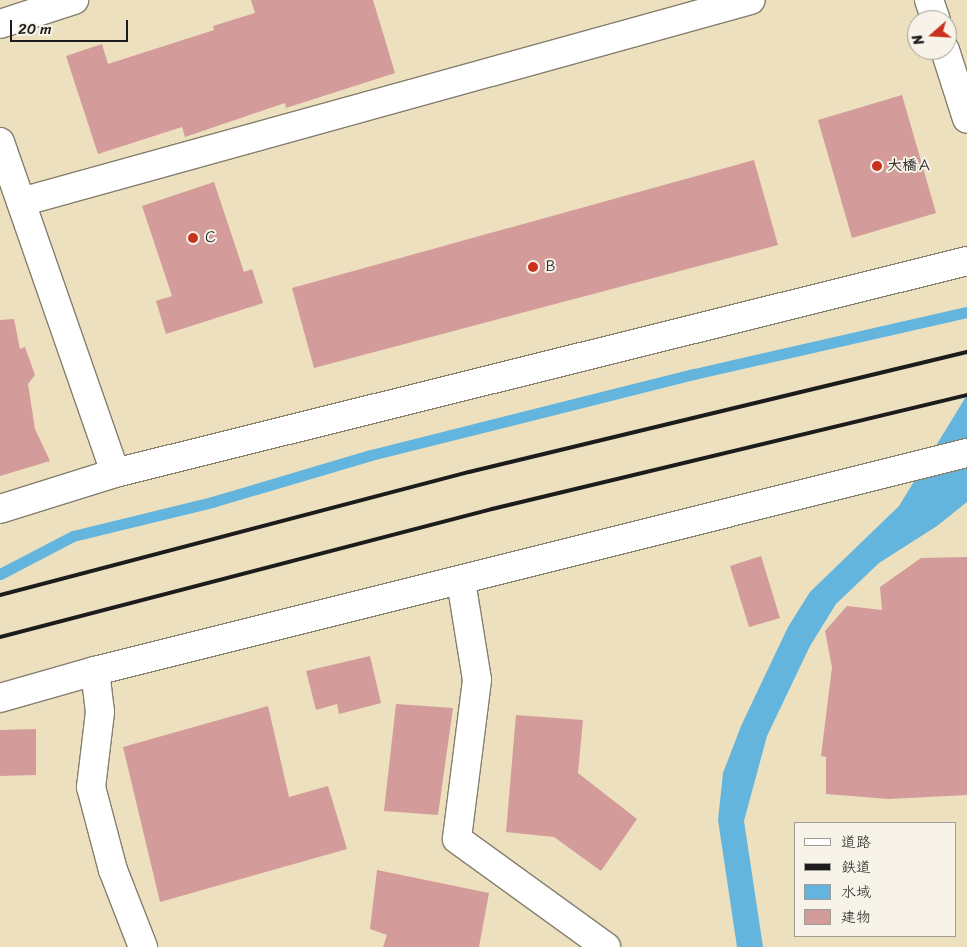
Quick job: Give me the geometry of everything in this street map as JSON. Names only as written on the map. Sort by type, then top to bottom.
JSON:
[{"type":"main road","points":[[0,24],[74,0]]},
{"type":"main road","points":[[21,202],[751,0]]},
{"type":"main road","points":[[948,60],[967,119]]},
{"type":"main road","points":[[0,142],[115,473]]},
{"type":"main road","points":[[0,509],[115,473],[967,261]]},
{"type":"main road","points":[[0,698],[95,671],[967,453]]},
{"type":"main road","points":[[461,581],[477,680],[457,839],[606,947]]},
{"type":"main road","points":[[95,671],[100,712],[91,787],[113,870],[143,947]]},
{"type":"water","points":[[967,395],[967,502],[937,526],[879,563],[836,604],[810,646],[767,736],[744,821],[763,947],[737,947],[718,820],[723,773],[741,726],[788,627],[810,592],[899,506]]},
{"type":"building","points":[[251,0],[373,0],[395,73],[286,108],[285,103],[185,137],[182,127],[98,154],[66,56],[102,44],[108,64],[214,30],[213,26],[255,13]]},
{"type":"building","name":"大橋Ａ","points":[[902,95],[936,213],[852,238],[818,120]]},
{"type":"building","name":"Ｂ","points":[[754,160],[778,245],[314,368],[292,288]]},
{"type":"building","name":"Ｃ","points":[[214,182],[244,272],[252,269],[263,303],[166,334],[156,301],[172,296],[142,206]]},
{"type":"building","points":[[14,319],[20,349],[25,347],[35,375],[28,384],[35,429],[50,461],[0,476],[0,320]]},
{"type":"building","points":[[761,556],[780,618],[749,627],[730,566]]},
{"type":"building","points":[[967,557],[967,795],[889,799],[826,794],[826,757],[821,756],[832,667],[825,631],[847,606],[882,610],[880,587],[921,558]]},
{"type":"building","points":[[370,656],[381,703],[339,714],[337,704],[316,710],[306,671]]},
{"type":"building","points":[[396,704],[453,708],[438,815],[384,811]]},
{"type":"building","points":[[268,706],[289,797],[328,786],[347,849],[160,902],[123,747]]},
{"type":"building","points":[[516,715],[583,720],[578,773],[637,819],[601,871],[554,837],[506,832]]},
{"type":"building","points":[[36,729],[36,775],[0,776],[0,730]]},
{"type":"building","points":[[377,870],[489,893],[479,947],[383,947],[387,935],[370,929]]},
{"type":"waterway","points":[[0,574],[73,536],[212,502],[371,455],[694,374],[967,312]]},
{"type":"railway","points":[[0,595],[469,472],[967,352]]},
{"type":"railway","points":[[0,637],[492,509],[967,395]]},
{"type":"place","name":"大橋Ａ","points":[[877,166]]},
{"type":"place","name":"Ｃ","points":[[193,238]]},
{"type":"place","name":"Ｂ","points":[[533,267]]}]
